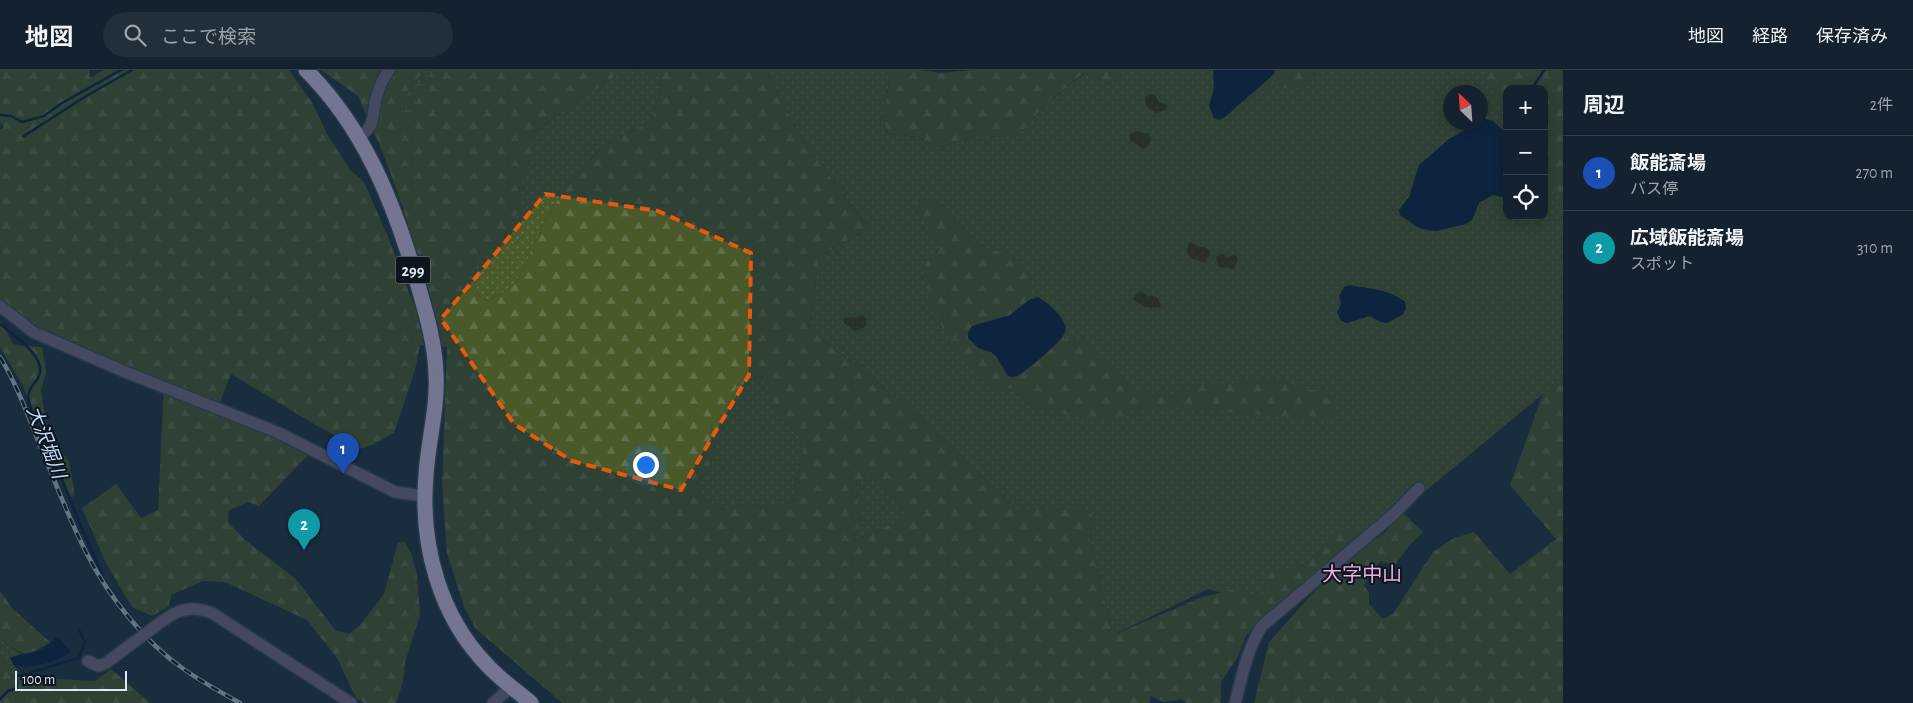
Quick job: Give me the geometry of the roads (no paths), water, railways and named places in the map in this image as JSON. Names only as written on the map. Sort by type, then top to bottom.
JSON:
[{"type":"highway","name":"299","points":[[306,70],[328,94],[359,137],[386,190],[400,228],[424,307],[434,349],[437,391],[423,506],[428,546],[434,571],[454,620],[479,656],[489,668],[532,703]]},
{"type":"street","points":[[359,137],[372,125],[376,99],[381,83],[389,70]]},
{"type":"street","points":[[0,306],[32,332],[123,371],[279,433],[395,492],[424,496]]},
{"type":"street","points":[[1235,703],[1250,648],[1254,637],[1262,626],[1395,513],[1419,488]]},
{"type":"street","points":[[88,661],[98,666],[106,663],[164,619],[178,612],[194,608],[212,613],[351,703]]},
{"type":"street","points":[[493,703],[512,686]]},
{"type":"water","points":[[1213,70],[1275,70],[1274,74],[1225,117],[1219,120],[1214,118],[1209,106],[1214,88]]},
{"type":"water","points":[[1488,120],[1493,121],[1503,130],[1503,197],[1493,195],[1479,203],[1472,220],[1466,224],[1436,231],[1426,230],[1417,227],[1400,215],[1399,210],[1409,197],[1419,165],[1449,139],[1465,130],[1488,130]]},
{"type":"water","points":[[1350,285],[1393,294],[1405,302],[1406,309],[1402,315],[1387,323],[1370,316],[1347,323],[1341,321],[1337,312],[1341,304],[1339,296],[1344,287]]},
{"type":"water","points":[[1038,297],[1052,307],[1061,317],[1066,328],[1065,332],[1052,348],[1030,367],[1018,376],[1008,376],[996,356],[991,352],[978,348],[968,338],[968,333],[972,326],[1010,315],[1029,300]]},
{"type":"water","points":[[56,637],[71,652],[44,664],[14,666],[10,658],[40,650],[51,643]]},
{"type":"waterway","points":[[0,115],[11,116],[22,122],[44,116],[62,103],[121,70]]},
{"type":"waterway","points":[[24,136],[83,98],[132,70]]},
{"type":"waterway","points":[[1535,85],[1544,70]]},
{"type":"waterway","name":"大沢堀川","points":[[0,324],[26,346],[38,361],[40,374],[29,392],[30,405],[102,573]]},
{"type":"waterway","points":[[0,699],[8,691],[17,688],[16,676],[79,658],[85,642],[79,630]]},
{"type":"railway","points":[[0,357],[19,394],[80,540],[95,569],[116,601],[141,632],[170,659],[198,679],[240,703]]},
{"type":"place","name":"飯能斎場","points":[[343,474]]},
{"type":"place","name":"広域飯能斎場","points":[[304,550]]},
{"type":"district","name":"大字中山","points":[[1362,574]]}]
